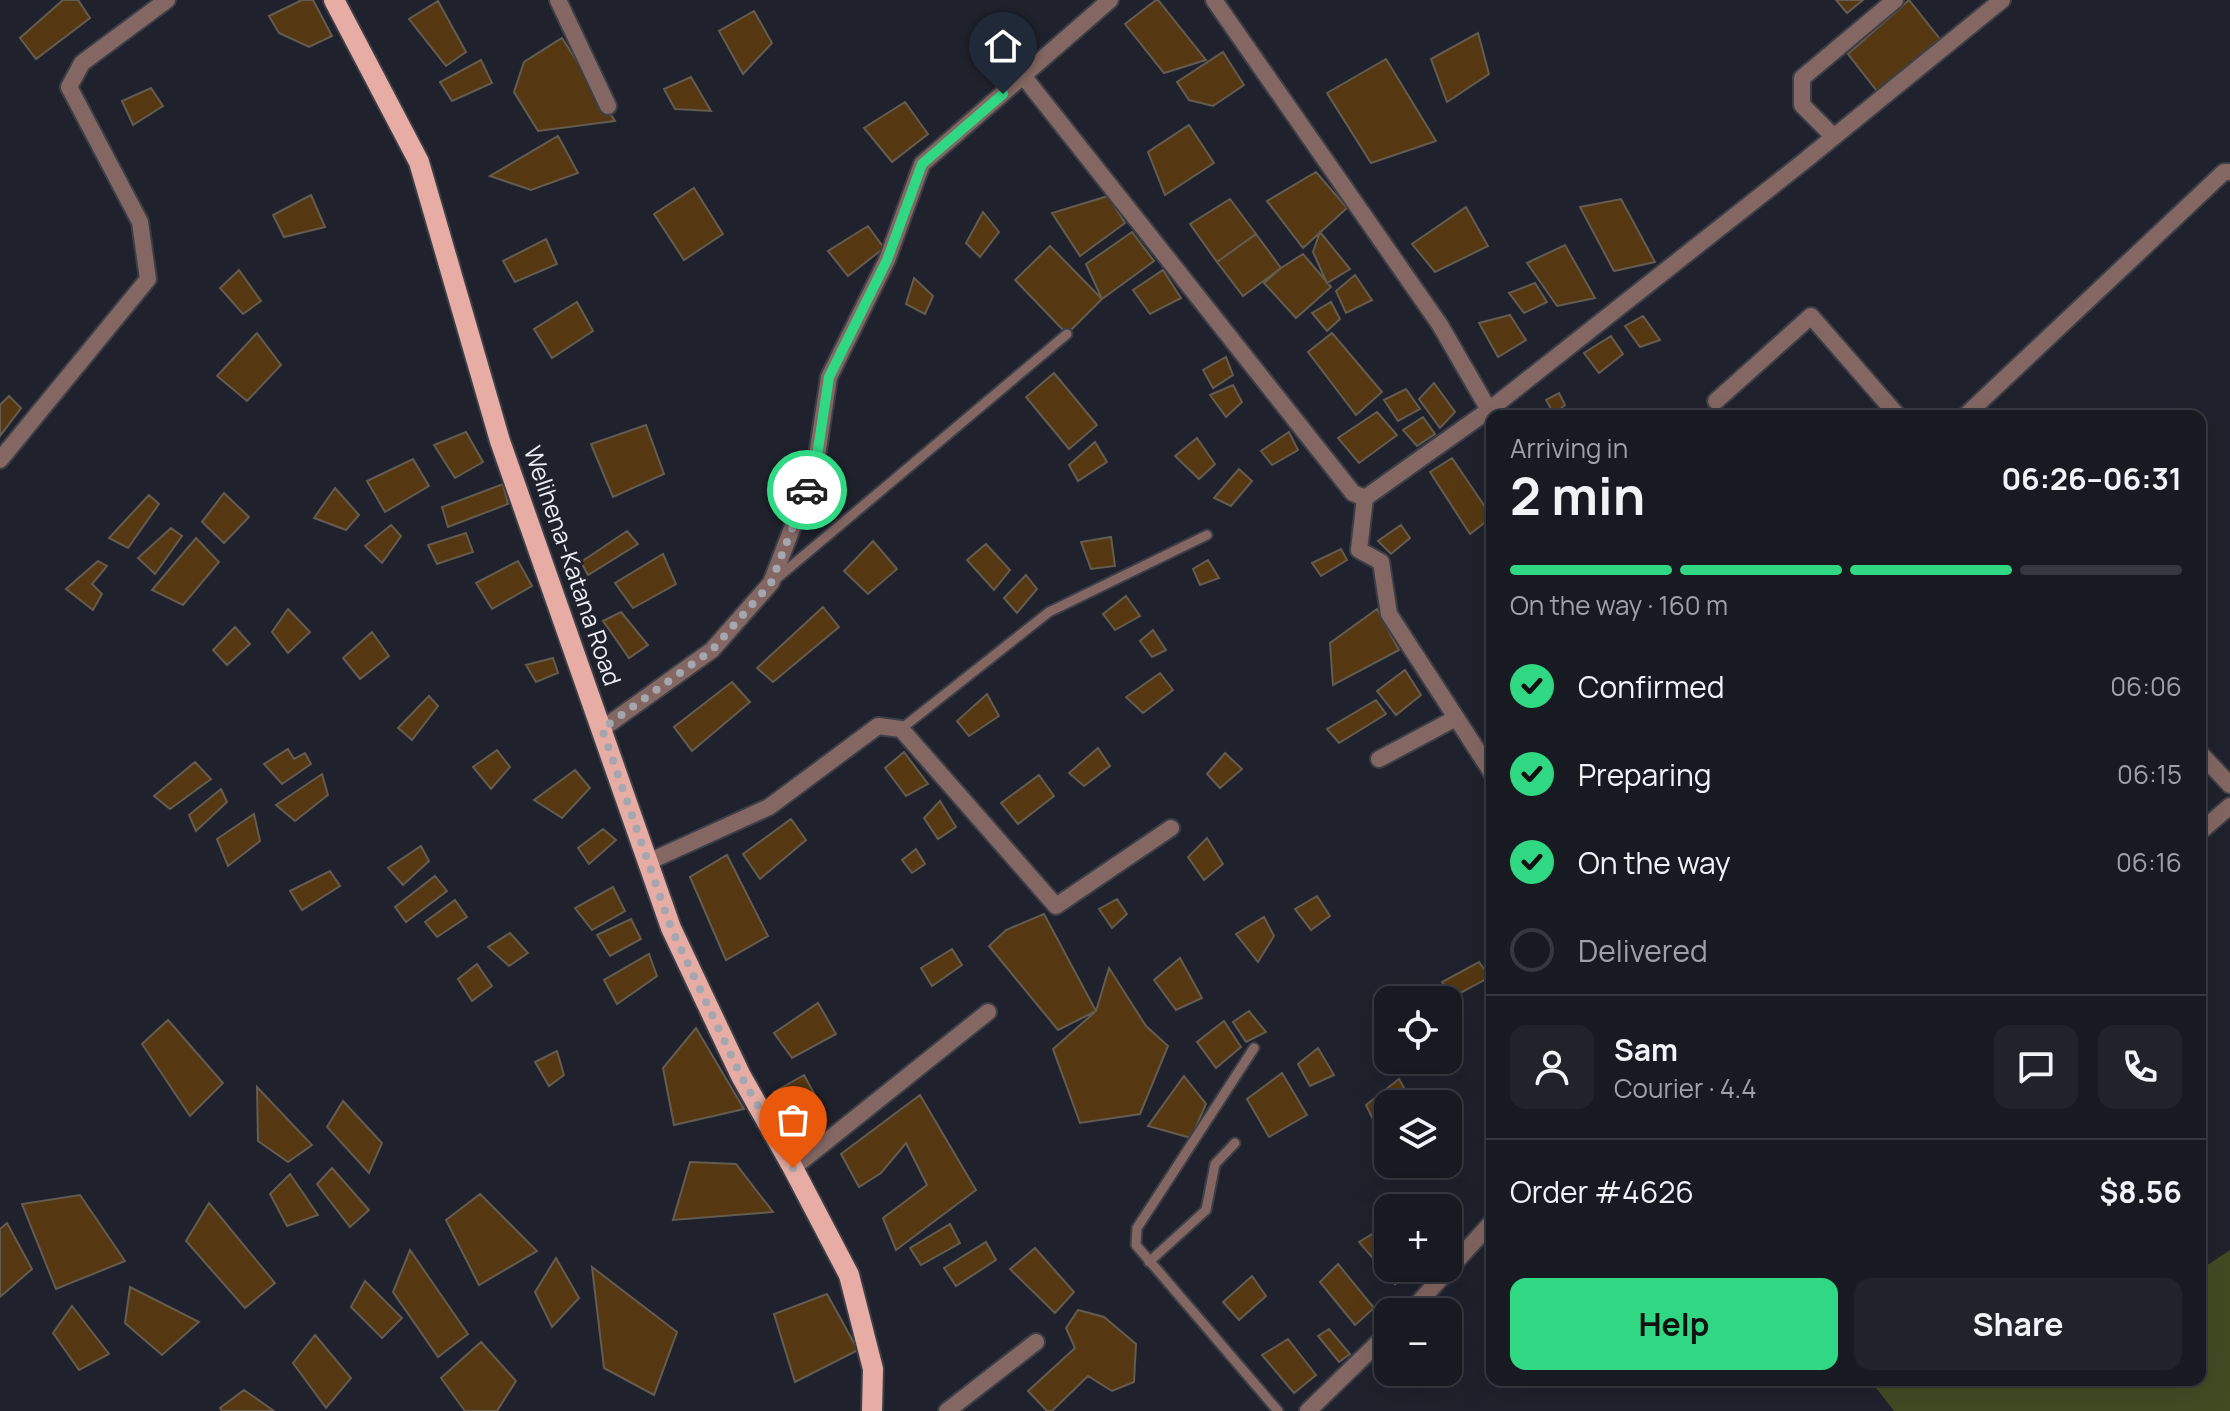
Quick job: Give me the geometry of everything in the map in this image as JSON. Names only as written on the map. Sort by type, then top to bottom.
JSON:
[{"type":"main road","name":"Welihena-Katana Road","points":[[334,0],[419,162],[500,441],[671,928],[741,1076],[849,1275],[873,1369],[872,1411]]},
{"type":"street","points":[[0,460],[148,279],[140,222],[69,87],[82,63],[167,0]]},
{"type":"street","points":[[558,0],[608,106]]},
{"type":"street","points":[[602,729],[712,650],[771,583],[815,469],[829,377],[887,260],[922,164],[1110,0]]},
{"type":"street","points":[[1214,0],[1440,325],[1489,410],[1810,157],[2002,0]]},
{"type":"street","points":[[1834,137],[1802,105],[1802,78],[1895,0]]},
{"type":"street","points":[[1024,77],[1353,493],[1365,498]]},
{"type":"street","points":[[1971,410],[2224,172],[2230,172]]},
{"type":"street","points":[[1716,401],[1811,316],[1893,410]]},
{"type":"street","points":[[1486,412],[1365,498],[1359,550],[1381,562],[1389,614],[1486,764]]},
{"type":"street","points":[[1379,759],[1456,718]]},
{"type":"street","points":[[648,862],[769,807],[878,726],[901,729],[1056,906],[1171,828]]},
{"type":"street","points":[[2206,759],[2230,785]]},
{"type":"street","points":[[2206,827],[2230,806]]},
{"type":"street","points":[[793,1168],[988,1012]]},
{"type":"street","points":[[1423,1298],[1486,1229]]},
{"type":"street","points":[[947,1411],[1036,1342]]},
{"type":"street","points":[[1308,1411],[1374,1347]]},
{"type":"lane","points":[[771,583],[1067,334]]},
{"type":"lane","points":[[901,729],[1049,612],[1207,535]]},
{"type":"lane","points":[[1254,1048],[1137,1228],[1136,1245],[1278,1411]]},
{"type":"lane","points":[[1149,1262],[1206,1210],[1215,1164],[1235,1143]]},
{"type":"green space","points":[[2230,1250],[2230,1411],[1894,1411],[1875,1386],[2206,1386],[2206,1266]]},
{"type":"building","points":[[63,0],[78,0],[90,18],[36,59],[20,38]]},
{"type":"building","points":[[302,0],[313,0],[332,36],[309,47],[279,33],[269,16]]},
{"type":"building","points":[[1156,0],[1206,60],[1164,73],[1125,24]]},
{"type":"building","points":[[1836,0],[1863,0],[1847,13]]},
{"type":"building","points":[[1909,0],[1940,39],[1877,91],[1848,54]]},
{"type":"building","points":[[438,1],[466,52],[446,66],[409,19]]},
{"type":"building","points":[[754,11],[772,43],[743,74],[719,31]]},
{"type":"building","points":[[1478,33],[1489,74],[1447,102],[1431,59]]},
{"type":"building","points":[[562,38],[615,121],[538,131],[514,92],[524,62]]},
{"type":"building","points":[[1223,52],[1244,85],[1213,106],[1189,100],[1177,82]]},
{"type":"building","points":[[1386,59],[1436,141],[1371,163],[1327,93]]},
{"type":"building","points":[[481,60],[492,83],[452,101],[440,82]]},
{"type":"building","points":[[691,77],[711,111],[675,109],[664,89]]},
{"type":"building","points":[[151,88],[163,106],[133,125],[122,101]]},
{"type":"building","points":[[905,102],[928,134],[892,162],[864,128]]},
{"type":"building","points":[[1189,125],[1214,163],[1165,195],[1148,152]]},
{"type":"building","points":[[558,136],[578,173],[531,190],[490,176]]},
{"type":"building","points":[[1316,172],[1347,208],[1303,248],[1267,201]]},
{"type":"building","points":[[694,188],[723,234],[684,260],[654,214]]},
{"type":"building","points":[[311,195],[325,227],[284,237],[273,215]]},
{"type":"building","points":[[1108,196],[1125,223],[1080,256],[1052,213]]},
{"type":"building","points":[[1230,199],[1256,234],[1217,262],[1190,224]]},
{"type":"building","points":[[1621,199],[1655,262],[1614,271],[1580,207]]},
{"type":"building","points":[[1466,207],[1488,246],[1435,272],[1412,244]]},
{"type":"building","points":[[983,212],[999,232],[980,257],[966,243]]},
{"type":"building","points":[[868,226],[884,248],[848,276],[828,251]]},
{"type":"building","points":[[1132,232],[1154,261],[1102,299],[1086,264]]},
{"type":"building","points":[[1320,232],[1350,269],[1327,283],[1313,252]]},
{"type":"building","points":[[1256,234],[1281,268],[1243,296],[1217,262]]},
{"type":"building","points":[[546,239],[557,264],[515,282],[503,261]]},
{"type":"building","points":[[1565,245],[1595,298],[1557,306],[1527,263]]},
{"type":"building","points":[[1050,246],[1102,299],[1067,334],[1015,280]]},
{"type":"building","points":[[1303,254],[1331,287],[1296,318],[1264,283]]},
{"type":"building","points":[[239,270],[261,301],[243,314],[220,288]]},
{"type":"building","points":[[1163,270],[1181,298],[1150,314],[1133,290]]},
{"type":"building","points":[[1355,275],[1372,300],[1346,313],[1336,291]]},
{"type":"building","points":[[914,278],[933,296],[925,314],[906,304]]},
{"type":"building","points":[[1535,283],[1547,302],[1524,313],[1509,293]]},
{"type":"building","points":[[577,302],[593,331],[552,358],[534,329]]},
{"type":"building","points":[[1331,302],[1340,319],[1327,331],[1312,313]]},
{"type":"building","points":[[1510,315],[1526,340],[1498,357],[1479,323]]},
{"type":"building","points":[[1643,316],[1660,340],[1640,347],[1625,326]]},
{"type":"building","points":[[257,333],[281,365],[247,401],[217,376]]},
{"type":"building","points":[[1332,333],[1382,392],[1356,415],[1308,352]]},
{"type":"building","points":[[1611,336],[1623,354],[1599,373],[1584,353]]},
{"type":"building","points":[[1226,357],[1233,375],[1213,388],[1203,370]]},
{"type":"building","points":[[1054,373],[1097,425],[1069,449],[1026,397]]},
{"type":"building","points":[[1434,383],[1455,412],[1440,428],[1419,399]]},
{"type":"building","points":[[1233,385],[1242,402],[1226,417],[1210,395]]},
{"type":"building","points":[[1406,389],[1420,409],[1398,421],[1384,400]]},
{"type":"building","points":[[1559,393],[1565,405],[1559,410],[1552,410],[1546,400]]},
{"type":"building","points":[[9,396],[21,408],[0,436],[0,405]]},
{"type":"building","points":[[1377,412],[1397,435],[1359,463],[1338,438]]},
{"type":"building","points":[[1423,417],[1435,434],[1417,446],[1403,430]]},
{"type":"building","points":[[646,425],[664,474],[613,497],[591,444]]},
{"type":"building","points":[[466,432],[483,462],[455,478],[434,445]]},
{"type":"building","points":[[1289,432],[1298,450],[1272,465],[1261,451]]},
{"type":"building","points":[[1197,438],[1215,464],[1199,479],[1175,456]]},
{"type":"building","points":[[1095,442],[1107,462],[1078,481],[1069,465]]},
{"type":"building","points":[[1452,458],[1486,508],[1486,522],[1470,534],[1430,472]]},
{"type":"building","points":[[413,459],[429,486],[385,512],[367,481]]},
{"type":"building","points":[[1239,469],[1252,481],[1231,506],[1214,498]]},
{"type":"building","points":[[503,484],[508,504],[448,527],[442,507]]},
{"type":"building","points":[[335,488],[359,515],[346,530],[314,518]]},
{"type":"building","points":[[224,493],[249,517],[224,543],[202,522]]},
{"type":"building","points":[[149,495],[159,504],[128,548],[109,538]]},
{"type":"building","points":[[391,525],[401,536],[382,563],[365,546]]},
{"type":"building","points":[[1401,525],[1410,538],[1391,554],[1378,541]]},
{"type":"building","points":[[171,528],[182,536],[155,574],[138,558]]},
{"type":"building","points":[[627,531],[638,544],[588,575],[581,562]]},
{"type":"building","points":[[466,533],[473,552],[437,564],[428,545]]},
{"type":"building","points":[[1111,537],[1115,566],[1091,569],[1081,542]]},
{"type":"building","points":[[196,538],[219,562],[183,605],[152,590]]},
{"type":"building","points":[[873,541],[897,569],[868,594],[844,571]]},
{"type":"building","points":[[986,544],[1010,570],[994,590],[967,560]]},
{"type":"building","points":[[1341,549],[1347,560],[1321,576],[1312,563]]},
{"type":"building","points":[[663,554],[676,584],[633,608],[615,583]]},
{"type":"building","points":[[1208,560],[1219,578],[1200,585],[1193,569]]},
{"type":"building","points":[[98,561],[107,566],[92,584],[102,594],[93,610],[66,589]]},
{"type":"building","points":[[518,561],[532,586],[492,609],[476,583]]},
{"type":"building","points":[[1026,575],[1037,589],[1017,613],[1004,598]]},
{"type":"building","points":[[1126,596],[1140,616],[1115,630],[1103,614]]},
{"type":"building","points":[[823,607],[839,627],[773,682],[757,668]]},
{"type":"building","points":[[288,609],[310,632],[288,653],[272,632]]},
{"type":"building","points":[[1377,609],[1399,650],[1333,685],[1330,643]]},
{"type":"building","points":[[621,612],[648,645],[629,658],[603,621]]},
{"type":"building","points":[[235,627],[250,644],[227,665],[213,650]]},
{"type":"building","points":[[1153,630],[1166,650],[1152,657],[1140,641]]},
{"type":"building","points":[[372,632],[389,656],[360,679],[343,658]]},
{"type":"building","points":[[553,658],[558,673],[536,682],[526,665]]},
{"type":"building","points":[[1405,670],[1421,695],[1396,715],[1377,691]]},
{"type":"building","points":[[1160,673],[1173,690],[1143,713],[1126,697]]},
{"type":"building","points":[[732,682],[750,702],[692,751],[674,727]]},
{"type":"building","points":[[987,694],[999,716],[969,736],[957,721]]},
{"type":"building","points":[[429,696],[438,706],[412,740],[398,728]]},
{"type":"building","points":[[1376,700],[1386,714],[1339,743],[1327,729]]},
{"type":"building","points":[[1098,748],[1110,766],[1084,786],[1069,773]]},
{"type":"building","points":[[288,749],[294,759],[305,753],[311,764],[282,784],[264,764]]},
{"type":"building","points":[[497,750],[510,767],[491,789],[473,767]]},
{"type":"building","points":[[904,752],[928,784],[906,796],[885,768]]},
{"type":"building","points":[[1225,753],[1242,769],[1220,788],[1207,774]]},
{"type":"building","points":[[195,762],[211,779],[170,809],[154,796]]},
{"type":"building","points":[[575,770],[590,788],[562,818],[534,800]]},
{"type":"building","points":[[322,774],[328,795],[295,821],[276,805]]},
{"type":"building","points":[[1039,775],[1054,796],[1018,824],[1001,803]]},
{"type":"building","points":[[221,789],[227,802],[196,831],[189,815]]},
{"type":"building","points":[[940,801],[956,827],[938,839],[924,818]]},
{"type":"building","points":[[254,814],[260,841],[228,866],[217,839]]},
{"type":"building","points":[[791,819],[806,840],[760,879],[743,854]]},
{"type":"building","points":[[603,829],[616,840],[589,864],[578,848]]},
{"type":"building","points":[[1207,838],[1223,864],[1204,880],[1188,857]]},
{"type":"building","points":[[421,846],[429,861],[403,885],[388,868]]},
{"type":"building","points":[[916,849],[925,864],[912,873],[902,860]]},
{"type":"building","points":[[727,855],[768,936],[726,960],[690,877]]},
{"type":"building","points":[[330,871],[340,886],[302,910],[290,891]]},
{"type":"building","points":[[435,876],[447,891],[406,922],[395,907]]},
{"type":"building","points":[[613,887],[625,911],[592,930],[575,908]]},
{"type":"building","points":[[1317,896],[1330,916],[1311,930],[1295,909]]},
{"type":"building","points":[[1117,899],[1127,914],[1112,928],[1099,909]]},
{"type":"building","points":[[455,900],[467,917],[437,937],[425,922]]},
{"type":"building","points":[[1044,914],[1096,1011],[1058,1030],[989,946],[1006,930]]},
{"type":"building","points":[[1264,917],[1274,936],[1258,962],[1236,934]]},
{"type":"building","points":[[631,919],[641,939],[610,956],[597,935]]},
{"type":"building","points":[[510,933],[528,953],[509,966],[488,947]]},
{"type":"building","points":[[952,949],[962,965],[932,986],[921,968]]},
{"type":"building","points":[[649,954],[657,976],[617,1004],[604,980]]},
{"type":"building","points":[[1180,958],[1202,998],[1176,1010],[1154,980]]},
{"type":"building","points":[[1479,962],[1486,972],[1486,979],[1462,992],[1462,986],[1445,986],[1442,982]]},
{"type":"building","points":[[477,964],[492,986],[472,1001],[458,979]]},
{"type":"building","points":[[1109,968],[1146,1026],[1168,1046],[1140,1114],[1080,1123],[1053,1049],[1096,1011]]},
{"type":"building","points":[[818,1003],[836,1034],[792,1058],[774,1033]]},
{"type":"building","points":[[1249,1011],[1266,1032],[1246,1042],[1233,1022]]},
{"type":"building","points":[[168,1020],[223,1083],[190,1116],[142,1044]]},
{"type":"building","points":[[1224,1021],[1241,1047],[1216,1068],[1197,1042]]},
{"type":"building","points":[[696,1028],[744,1109],[674,1125],[663,1068]]},
{"type":"building","points":[[1318,1048],[1334,1075],[1310,1086],[1298,1064]]},
{"type":"building","points":[[557,1051],[564,1075],[549,1086],[535,1062]]},
{"type":"building","points":[[1282,1073],[1307,1115],[1269,1137],[1247,1099]]},
{"type":"building","points":[[804,1075],[821,1106],[804,1129],[774,1092]]},
{"type":"building","points":[[1184,1076],[1206,1104],[1191,1138],[1148,1126]]},
{"type":"building","points":[[1399,1079],[1405,1090],[1385,1090]]},
{"type":"building","points":[[257,1087],[312,1145],[288,1162],[258,1141]]},
{"type":"building","points":[[920,1095],[976,1190],[896,1250],[883,1218],[927,1185],[906,1143],[881,1173],[859,1187],[841,1154]]},
{"type":"building","points":[[1374,1099],[1374,1122],[1366,1105]]},
{"type":"building","points":[[343,1101],[382,1143],[369,1173],[327,1127]]},
{"type":"building","points":[[690,1162],[736,1164],[773,1212],[673,1220]]},
{"type":"building","points":[[332,1168],[369,1210],[350,1227],[317,1184]]},
{"type":"building","points":[[290,1174],[318,1215],[287,1226],[270,1194]]},
{"type":"building","points":[[480,1194],[537,1251],[479,1285],[446,1220]]},
{"type":"building","points":[[80,1195],[125,1261],[56,1289],[22,1204]]},
{"type":"building","points":[[209,1203],[275,1283],[245,1308],[186,1241]]},
{"type":"building","points":[[7,1223],[32,1269],[0,1297],[0,1229]]},
{"type":"building","points":[[950,1224],[960,1243],[921,1265],[910,1248]]},
{"type":"building","points":[[1374,1233],[1374,1260],[1359,1242]]},
{"type":"building","points":[[986,1242],[996,1260],[956,1286],[944,1268]]},
{"type":"building","points":[[1035,1248],[1074,1292],[1055,1313],[1010,1269]]},
{"type":"building","points":[[410,1250],[468,1334],[438,1357],[393,1292]]},
{"type":"building","points":[[556,1258],[579,1298],[552,1327],[535,1292]]},
{"type":"building","points":[[1338,1264],[1374,1308],[1355,1325],[1320,1282]]},
{"type":"building","points":[[592,1267],[677,1332],[654,1395],[604,1368]]},
{"type":"building","points":[[1252,1276],[1266,1296],[1239,1320],[1223,1302]]},
{"type":"building","points":[[365,1281],[402,1318],[382,1338],[351,1307]]},
{"type":"building","points":[[130,1287],[199,1322],[162,1355],[125,1323]]},
{"type":"building","points":[[827,1294],[858,1350],[795,1382],[774,1314]]},
{"type":"building","points":[[72,1306],[109,1354],[79,1370],[53,1333]]},
{"type":"building","points":[[1078,1310],[1104,1317],[1136,1344],[1134,1382],[1112,1391],[1088,1376],[1052,1411],[1047,1411],[1028,1391],[1075,1348],[1066,1328]]},
{"type":"building","points":[[1329,1329],[1350,1354],[1339,1362],[1318,1336]]},
{"type":"building","points":[[315,1335],[351,1378],[326,1408],[293,1363]]},
{"type":"building","points":[[1288,1339],[1316,1375],[1294,1393],[1262,1355]]},
{"type":"building","points":[[481,1342],[516,1381],[497,1411],[465,1411],[441,1378]]},
{"type":"building","points":[[244,1390],[274,1411],[222,1411],[220,1408]]},
{"type":"way so far","points":[[793,1168],[741,1076],[671,928],[602,729],[712,650],[771,583],[807,490]]},
{"type":"route","points":[[807,490],[815,469],[829,377],[887,260],[922,164],[1003,94]]}]
